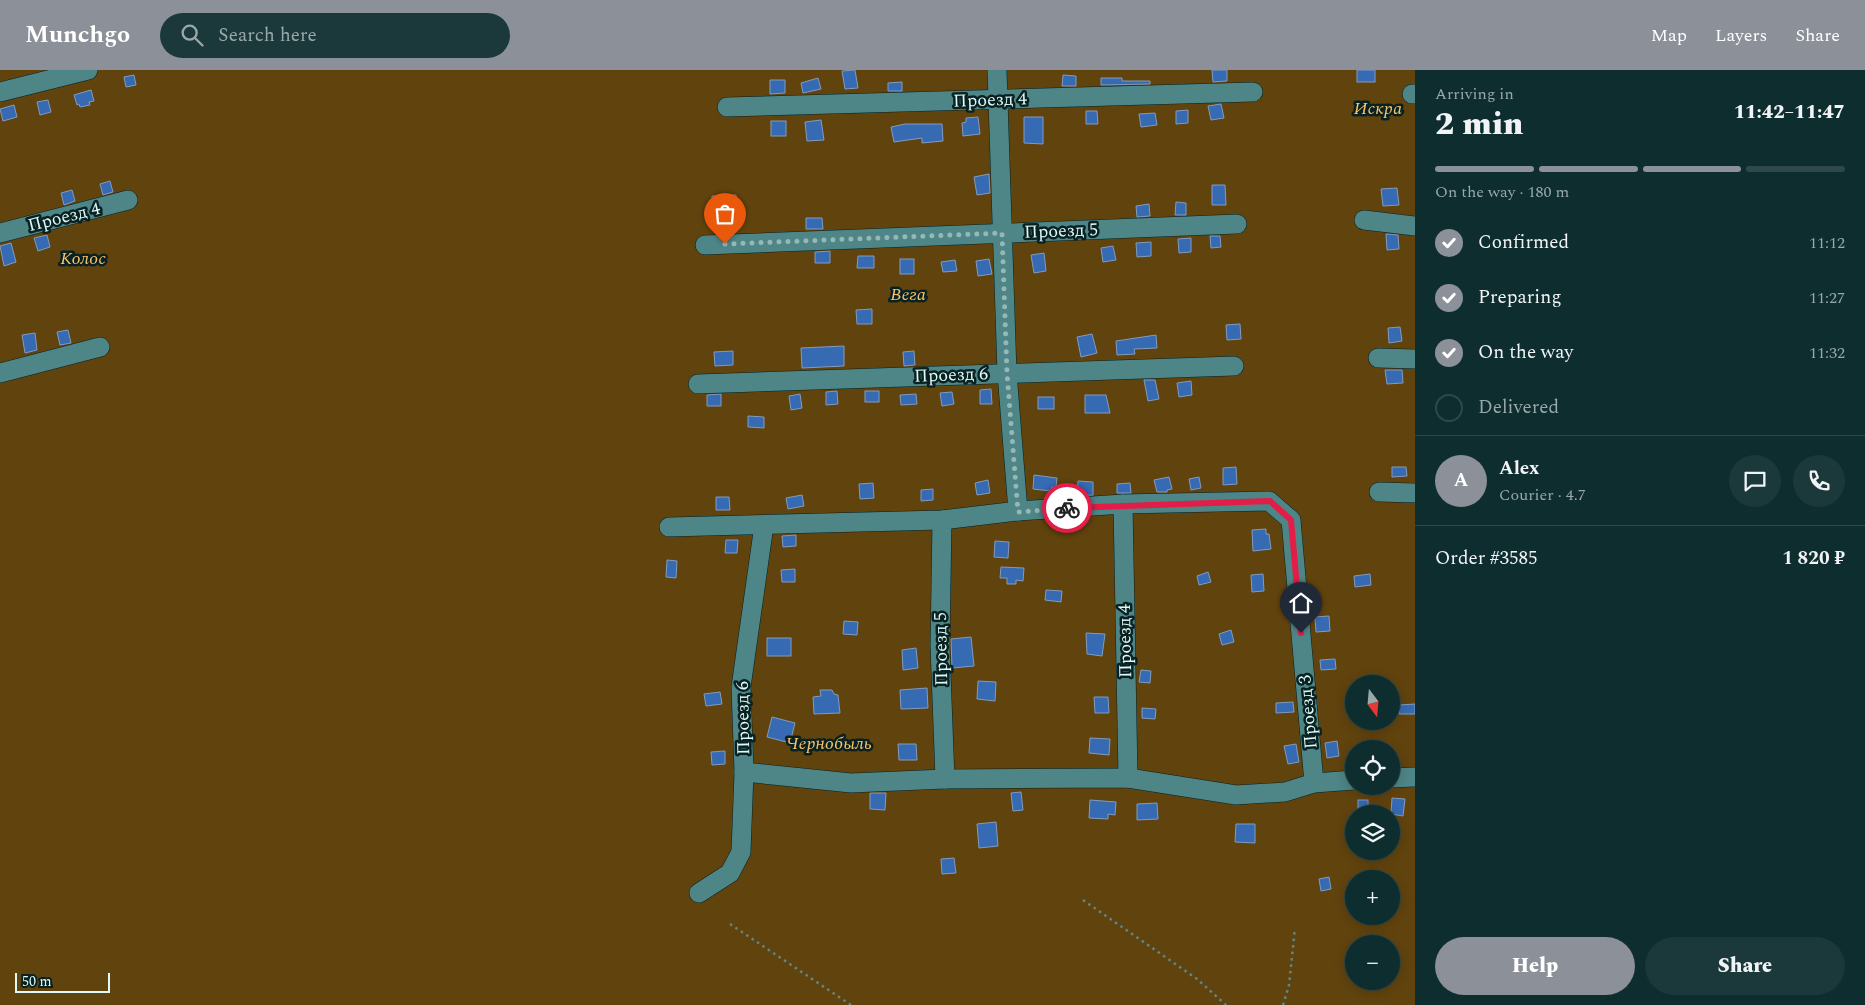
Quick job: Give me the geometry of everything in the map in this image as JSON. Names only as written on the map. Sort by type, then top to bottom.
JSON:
[{"type":"street","points":[[0,92],[88,70]]},
{"type":"street","points":[[997,70],[1007,373],[1018,512]]},
{"type":"street","name":"Проезд 4","points":[[726,107],[1253,92]]},
{"type":"street","name":"Проезд 4","points":[[0,233],[128,200]]},
{"type":"street","points":[[1364,220],[1415,226]]},
{"type":"street","name":"Проезд 5","points":[[705,244],[1237,224]]},
{"type":"street","points":[[0,373],[100,347]]},
{"type":"street","points":[[1378,358],[1415,359]]},
{"type":"street","name":"Проезд 6","points":[[698,384],[1234,366]]},
{"type":"street","points":[[1379,492],[1415,493]]},
{"type":"street","name":"Проезд 3","points":[[1123,504],[1270,501],[1291,520],[1314,783]]},
{"type":"street","points":[[669,527],[942,520],[1123,504]]},
{"type":"street","name":"Проезд 4","points":[[1123,504],[1128,778]]},
{"type":"street","name":"Проезд 5","points":[[942,520],[940,646],[945,779]]},
{"type":"street","name":"Проезд 6","points":[[699,893],[730,873],[741,852],[744,772],[741,687],[764,524]]},
{"type":"street","points":[[744,772],[852,783],[945,779],[1128,778],[1236,795],[1285,792],[1314,783],[1345,781]]},
{"type":"street","points":[[1400,777],[1415,776]]},
{"type":"path","points":[[1083,900],[1197,979],[1226,1005]]},
{"type":"path","points":[[730,924],[851,1005]]},
{"type":"path","points":[[1283,1005],[1289,985],[1295,928]]},
{"type":"green space","points":[[0,70],[1415,70],[1415,1005],[0,1005]]},
{"type":"building","points":[[855,70],[858,88],[845,89],[842,71]]},
{"type":"building","points":[[1212,70],[1227,70],[1227,81],[1213,82]]},
{"type":"building","points":[[1357,70],[1375,70],[1375,82],[1357,82]]},
{"type":"building","points":[[134,75],[136,85],[126,87],[124,77]]},
{"type":"building","points":[[1063,75],[1076,76],[1076,86],[1062,86]]},
{"type":"building","points":[[818,78],[821,89],[803,93],[801,83]]},
{"type":"building","points":[[1101,78],[1122,78],[1122,81],[1150,81],[1150,84],[1101,85]]},
{"type":"building","points":[[770,80],[785,80],[785,93],[770,94]]},
{"type":"building","points":[[902,82],[902,91],[888,91],[888,83]]},
{"type":"building","points":[[91,90],[94,101],[89,102],[90,105],[80,107],[79,104],[77,105],[74,95]]},
{"type":"building","points":[[48,100],[51,112],[40,115],[37,102]]},
{"type":"building","points":[[1221,104],[1224,118],[1211,120],[1208,106]]},
{"type":"building","points":[[14,105],[17,117],[3,121],[0,109]]},
{"type":"building","points":[[1188,110],[1188,123],[1176,124],[1176,111]]},
{"type":"building","points":[[1086,111],[1097,111],[1098,124],[1086,124]]},
{"type":"building","points":[[1155,113],[1157,125],[1141,127],[1139,114]]},
{"type":"building","points":[[978,117],[980,134],[963,136],[962,123],[966,122],[966,118]]},
{"type":"building","points":[[1024,117],[1043,117],[1043,144],[1024,143]]},
{"type":"building","points":[[821,120],[824,140],[807,141],[805,122]]},
{"type":"building","points":[[771,121],[786,121],[786,136],[771,136]]},
{"type":"building","points":[[905,124],[942,124],[943,141],[922,143],[922,138],[894,142],[891,127]]},
{"type":"building","points":[[989,174],[990,193],[977,195],[974,177]]},
{"type":"building","points":[[110,181],[113,192],[103,195],[100,184]]},
{"type":"building","points":[[1212,185],[1225,185],[1226,205],[1212,205]]},
{"type":"building","points":[[1397,188],[1399,205],[1383,206],[1381,189]]},
{"type":"building","points":[[72,190],[75,201],[64,205],[61,193]]},
{"type":"building","points":[[736,195],[736,206],[712,207],[712,196]]},
{"type":"building","points":[[1176,202],[1186,203],[1186,215],[1175,215]]},
{"type":"building","points":[[1149,204],[1150,216],[1137,217],[1136,206]]},
{"type":"building","points":[[806,218],[822,218],[823,229],[806,229]]},
{"type":"building","points":[[1386,234],[1398,235],[1399,249],[1387,250]]},
{"type":"building","points":[[47,235],[50,247],[38,251],[34,238]]},
{"type":"building","points":[[1210,236],[1220,236],[1221,247],[1211,248]]},
{"type":"building","points":[[1191,238],[1191,252],[1179,253],[1178,239]]},
{"type":"building","points":[[1151,242],[1151,256],[1137,257],[1136,243]]},
{"type":"building","points":[[11,243],[16,262],[4,266],[0,246]]},
{"type":"building","points":[[1113,246],[1116,260],[1103,262],[1101,248]]},
{"type":"building","points":[[830,251],[830,263],[815,263],[815,252]]},
{"type":"building","points":[[1044,253],[1046,271],[1034,273],[1031,255]]},
{"type":"building","points":[[858,256],[874,256],[874,268],[857,268]]},
{"type":"building","points":[[900,259],[914,259],[914,274],[900,274]]},
{"type":"building","points":[[989,259],[992,274],[978,276],[976,261]]},
{"type":"building","points":[[955,260],[957,271],[943,272],[941,262]]},
{"type":"building","points":[[872,309],[872,324],[857,324],[856,310]]},
{"type":"building","points":[[1240,324],[1241,339],[1227,340],[1226,325]]},
{"type":"building","points":[[1400,327],[1402,341],[1389,343],[1388,328]]},
{"type":"building","points":[[68,330],[71,343],[60,345],[57,332]]},
{"type":"building","points":[[35,333],[37,350],[25,353],[22,335]]},
{"type":"building","points":[[1092,334],[1097,353],[1081,357],[1077,337]]},
{"type":"building","points":[[1156,335],[1157,348],[1134,349],[1135,354],[1117,355],[1116,341]]},
{"type":"building","points":[[844,346],[844,366],[802,368],[801,348]]},
{"type":"building","points":[[733,351],[733,365],[715,366],[714,352]]},
{"type":"building","points":[[914,351],[915,365],[904,366],[903,352]]},
{"type":"building","points":[[1385,370],[1402,370],[1403,383],[1387,384]]},
{"type":"building","points":[[1144,380],[1155,380],[1159,399],[1148,401]]},
{"type":"building","points":[[1191,381],[1192,395],[1179,397],[1177,383]]},
{"type":"building","points":[[991,389],[992,404],[980,404],[980,390]]},
{"type":"building","points":[[837,391],[838,404],[826,405],[826,392]]},
{"type":"building","points":[[865,391],[879,391],[879,402],[865,402]]},
{"type":"building","points":[[952,392],[954,404],[942,406],[940,393]]},
{"type":"building","points":[[721,394],[721,406],[707,406],[707,395]]},
{"type":"building","points":[[800,394],[802,408],[791,410],[789,396]]},
{"type":"building","points":[[916,394],[917,404],[901,405],[900,395]]},
{"type":"building","points":[[1085,395],[1106,395],[1110,413],[1085,413]]},
{"type":"building","points":[[1038,397],[1054,397],[1054,409],[1038,409]]},
{"type":"building","points":[[748,416],[764,417],[764,428],[748,427]]},
{"type":"building","points":[[1236,467],[1237,484],[1223,485],[1223,468]]},
{"type":"building","points":[[1392,467],[1406,467],[1407,476],[1392,477]]},
{"type":"building","points":[[1034,475],[1057,478],[1056,487],[1052,487],[1051,491],[1033,489]]},
{"type":"building","points":[[1169,477],[1172,489],[1167,490],[1167,492],[1157,492],[1154,480]]},
{"type":"building","points":[[1199,477],[1201,488],[1191,490],[1189,479]]},
{"type":"building","points":[[988,480],[990,493],[977,495],[975,483]]},
{"type":"building","points":[[1078,481],[1093,482],[1093,495],[1077,496]]},
{"type":"building","points":[[873,483],[874,498],[860,499],[859,484]]},
{"type":"building","points":[[1130,483],[1131,493],[1117,493],[1117,484]]},
{"type":"building","points":[[933,489],[933,500],[921,501],[921,490]]},
{"type":"building","points":[[802,495],[804,506],[788,509],[786,498]]},
{"type":"building","points":[[716,497],[729,497],[730,510],[716,510]]},
{"type":"building","points":[[1266,529],[1266,534],[1269,534],[1271,549],[1253,551],[1252,530]]},
{"type":"building","points":[[796,535],[796,546],[783,547],[782,536]]},
{"type":"building","points":[[726,540],[738,540],[737,553],[725,553]]},
{"type":"building","points":[[995,541],[1009,542],[1008,558],[994,557]]},
{"type":"building","points":[[667,560],[677,561],[676,578],[666,577]]},
{"type":"building","points":[[1001,567],[1024,568],[1023,581],[1016,580],[1016,584],[1007,584],[1007,578],[1000,578]]},
{"type":"building","points":[[795,569],[795,582],[782,582],[781,570]]},
{"type":"building","points":[[1208,572],[1211,582],[1199,585],[1197,576]]},
{"type":"building","points":[[1263,574],[1264,591],[1252,592],[1251,575]]},
{"type":"building","points":[[1370,574],[1371,585],[1355,587],[1354,576]]},
{"type":"building","points":[[1046,590],[1062,591],[1061,602],[1045,600]]},
{"type":"building","points":[[1329,616],[1330,631],[1316,632],[1315,617]]},
{"type":"building","points":[[844,621],[858,622],[857,635],[843,634]]},
{"type":"building","points":[[1231,630],[1234,642],[1222,645],[1219,634]]},
{"type":"building","points":[[1086,633],[1105,634],[1102,656],[1087,654]]},
{"type":"building","points":[[971,637],[974,666],[952,668],[951,639]]},
{"type":"building","points":[[767,638],[791,638],[791,656],[767,656]]},
{"type":"building","points":[[916,648],[918,668],[903,670],[902,650]]},
{"type":"building","points":[[1335,659],[1336,669],[1321,670],[1320,660]]},
{"type":"building","points":[[1141,670],[1151,671],[1150,683],[1139,682]]},
{"type":"building","points":[[978,681],[996,682],[995,701],[977,699]]},
{"type":"building","points":[[927,688],[928,708],[901,709],[900,690]]},
{"type":"building","points":[[820,690],[832,690],[834,694],[838,695],[840,713],[814,714],[813,697],[821,696]]},
{"type":"building","points":[[720,692],[722,704],[706,706],[704,694]]},
{"type":"building","points":[[1094,697],[1108,697],[1109,713],[1095,713]]},
{"type":"building","points":[[1293,702],[1294,712],[1276,713],[1276,703]]},
{"type":"building","points":[[1415,704],[1415,714],[1400,714],[1400,705]]},
{"type":"building","points":[[1142,708],[1156,709],[1155,719],[1142,718]]},
{"type":"building","points":[[772,717],[795,723],[790,743],[767,737]]},
{"type":"building","points":[[1090,738],[1110,739],[1109,755],[1089,753]]},
{"type":"building","points":[[1337,741],[1339,756],[1327,758],[1325,743]]},
{"type":"building","points":[[898,744],[916,744],[917,760],[899,760]]},
{"type":"building","points":[[1296,744],[1299,762],[1288,764],[1284,746]]},
{"type":"building","points":[[725,751],[725,764],[712,765],[711,752]]},
{"type":"building","points":[[1021,792],[1023,810],[1013,811],[1011,793]]},
{"type":"building","points":[[870,793],[886,793],[885,810],[870,809]]},
{"type":"building","points":[[1392,798],[1405,799],[1403,816],[1400,816],[1400,805],[1392,805]]},
{"type":"building","points":[[1090,800],[1116,802],[1115,815],[1108,814],[1108,819],[1089,818]]},
{"type":"building","points":[[1358,800],[1368,800],[1368,805],[1358,805]]},
{"type":"building","points":[[1157,803],[1158,819],[1137,820],[1137,804]]},
{"type":"building","points":[[996,822],[998,846],[979,848],[977,824]]},
{"type":"building","points":[[1236,824],[1255,824],[1255,843],[1235,842]]},
{"type":"building","points":[[954,858],[956,873],[942,874],[941,859]]},
{"type":"building","points":[[1329,877],[1331,889],[1321,891],[1319,879]]},
{"type":"way so far","points":[[725,244],[1002,233],[1007,373],[1018,512],[1067,508]]},
{"type":"route","points":[[1067,508],[1123,504],[1270,501],[1291,520],[1301,633]]},
{"type":"park label","name":"Искра","points":[[1378,108]]},
{"type":"park label","name":"Колос","points":[[83,258]]},
{"type":"park label","name":"Вега","points":[[908,294]]},
{"type":"park label","name":"Чернобыль","points":[[829,743]]}]
